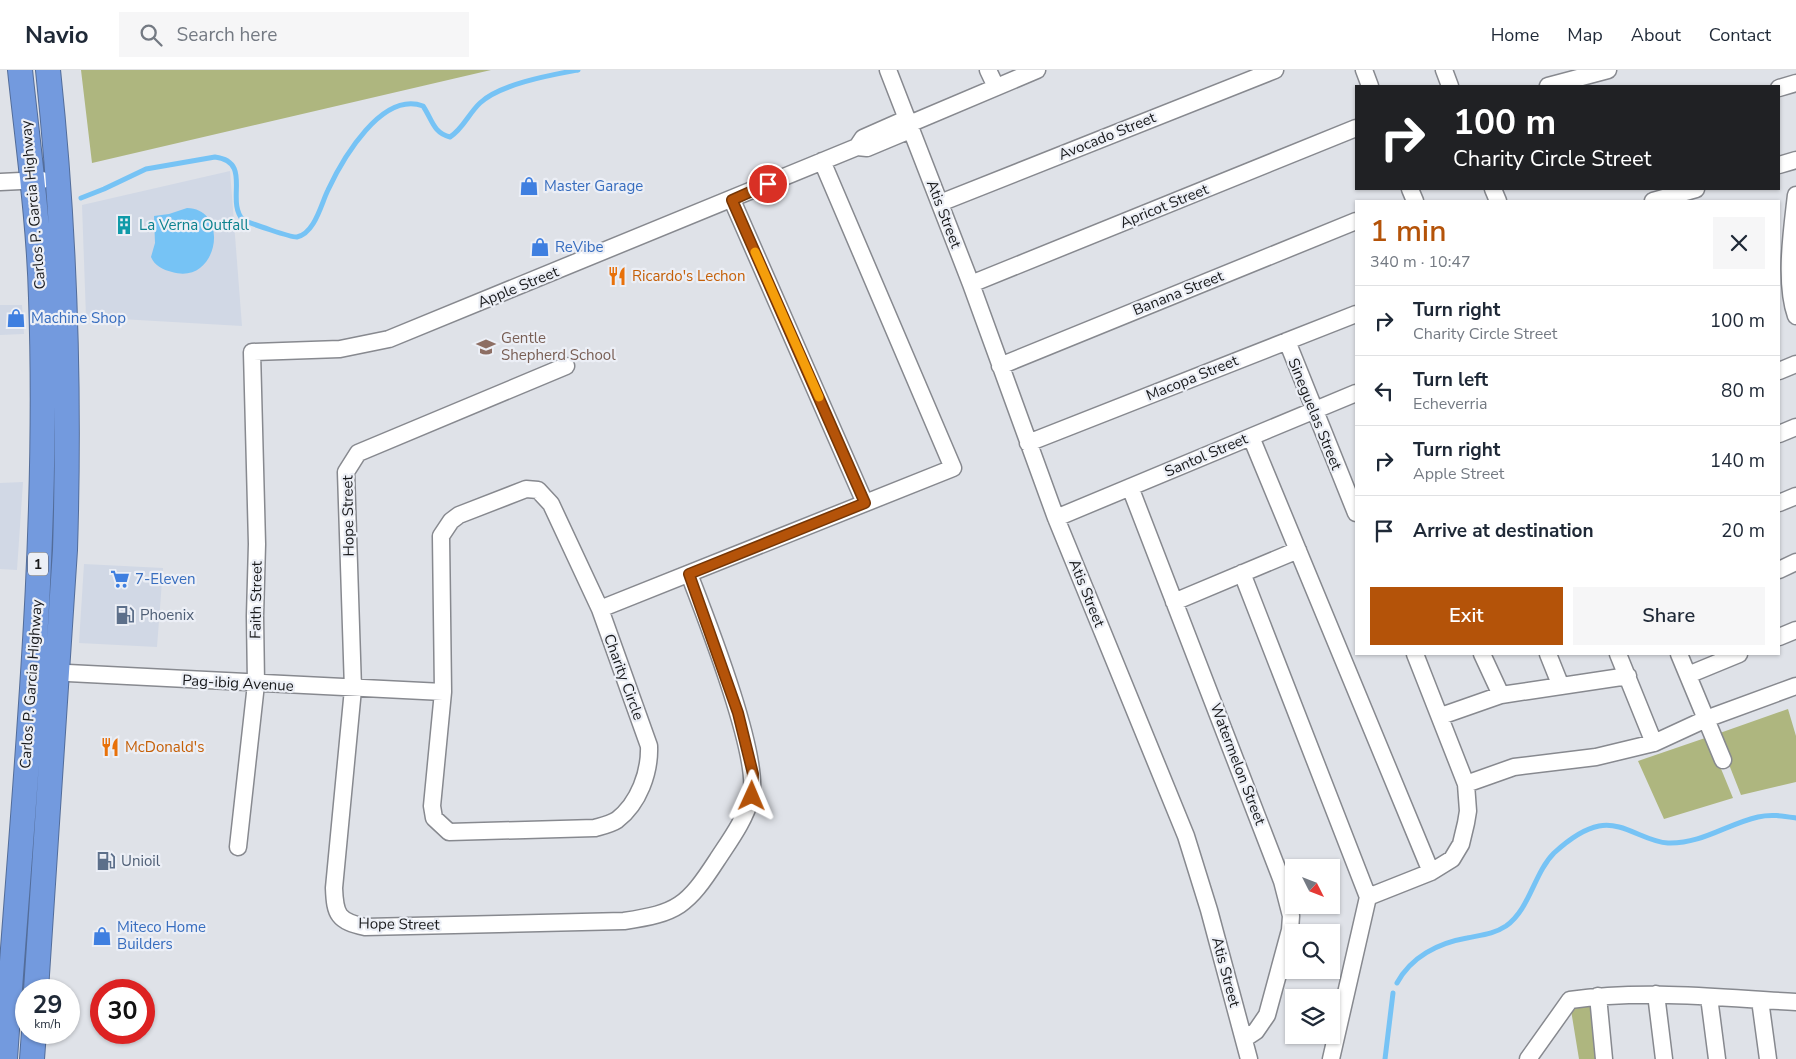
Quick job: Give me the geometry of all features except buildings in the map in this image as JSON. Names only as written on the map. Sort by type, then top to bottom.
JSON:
[{"type":"highway","name":"Carlos P. Garcia Highway","points":[[4,1059],[33,672],[42,487],[42,297],[33,180],[20,70]]},
{"type":"highway","name":"Carlos P. Garcia Highway","points":[[37,979],[67,486],[68,345],[59,179],[48,70]]},
{"type":"highway","points":[[42,487],[67,486]]},
{"type":"highway","points":[[17,872],[44,874]]},
{"type":"highway","points":[[32,1059],[33,1044]]},
{"type":"street","name":"Atis Street","points":[[888,70],[971,284],[1056,518],[1186,836],[1209,910],[1249,1059]]},
{"type":"street","points":[[988,70],[996,86]]},
{"type":"street","name":"Apple Street","points":[[252,352],[340,349],[389,339],[732,200],[857,147],[863,138],[910,124],[1037,70]]},
{"type":"street","name":"Avocado Street","points":[[940,203],[1275,70]]},
{"type":"street","points":[[1364,70],[1370,85]]},
{"type":"street","points":[[1444,70],[1450,85]]},
{"type":"street","points":[[1552,85],[1608,70]]},
{"type":"street","points":[[1780,88],[1796,83]]},
{"type":"street","name":"Apricot Street","points":[[971,284],[1355,128]]},
{"type":"street","points":[[1780,165],[1796,160]]},
{"type":"street","points":[[600,609],[953,468],[822,161]]},
{"type":"street","points":[[0,182],[59,179]]},
{"type":"street","points":[[1657,200],[1692,190]]},
{"type":"street","points":[[1789,308],[1794,275],[1785,241],[1796,195]]},
{"type":"street","points":[[732,200],[865,503]]},
{"type":"street","name":"Banana Street","points":[[1000,366],[1355,221]]},
{"type":"street","name":"Macopa Street","points":[[1028,443],[1355,314]]},
{"type":"street","name":"Sineguelas Street","points":[[1287,341],[1313,410],[1355,511]]},
{"type":"street","name":"Faith Street","points":[[238,847],[256,684],[254,616],[257,544],[252,352]]},
{"type":"street","points":[[1780,371],[1796,364]]},
{"type":"street","name":"Hope Street","points":[[566,366],[494,398],[358,453],[348,467],[346,472],[353,689],[334,888],[336,911],[340,918],[348,923],[365,927],[624,921],[659,916],[675,910],[705,879],[742,822],[752,796],[753,774],[738,713],[689,574]]},
{"type":"street","name":"Santol Street","points":[[1056,518],[1355,393]]},
{"type":"street","points":[[1780,434],[1796,427]]},
{"type":"street","points":[[1251,437],[1431,872]]},
{"type":"street","name":"Watermelon Street","points":[[1130,487],[1282,881],[1291,916],[1289,934],[1267,1014],[1256,1032],[1244,1039]]},
{"type":"street","name":"Charity Circle","points":[[526,489],[538,490],[546,496],[551,504],[600,609],[649,746],[650,763],[642,786],[630,807],[616,821],[595,828],[449,832],[434,818],[432,806],[443,692],[441,536],[451,521],[459,516],[526,489]]},
{"type":"street","points":[[1780,503],[1796,496]]},
{"type":"street","points":[[1174,602],[1298,550]]},
{"type":"street","points":[[1780,570],[1796,562]]},
{"type":"street","points":[[1242,573],[1368,897],[1331,1059]]},
{"type":"street","points":[[1780,637],[1796,630]]},
{"type":"street","points":[[1368,897],[1431,872],[1452,859],[1461,844],[1468,811],[1466,784],[1441,716],[1415,655]]},
{"type":"street","points":[[1482,655],[1501,694]]},
{"type":"street","points":[[1548,655],[1560,684]]},
{"type":"street","points":[[1618,655],[1654,743]]},
{"type":"street","points":[[1679,655],[1722,760]]},
{"type":"street","points":[[1688,675],[1737,655]]},
{"type":"street","name":"Pag-ibig Avenue","points":[[33,672],[443,692]]},
{"type":"street","points":[[1441,716],[1501,694],[1560,684],[1628,676]]},
{"type":"street","points":[[1466,784],[1514,767],[1596,757],[1654,743],[1706,719],[1796,687]]},
{"type":"street","points":[[1656,994],[1664,1059]]},
{"type":"street","points":[[1528,1059],[1570,1000],[1598,996],[1656,994],[1796,1002]]},
{"type":"street","points":[[1598,996],[1604,1059]]},
{"type":"street","points":[[1709,997],[1717,1059]]},
{"type":"street","points":[[1760,1000],[1768,1059]]},
{"type":"shaded area","points":[[230,171],[242,326],[86,317],[82,205]]},
{"type":"shaded area","points":[[0,305],[22,305],[24,334],[0,335]]},
{"type":"shaded area","points":[[23,482],[17,570],[0,569],[0,483]]},
{"type":"shaded area","points":[[84,564],[163,568],[157,647],[79,643]]},
{"type":"green space","points":[[81,70],[491,70],[92,163]]},
{"type":"green space","points":[[1788,709],[1796,736],[1796,782],[1741,795],[1717,734]]},
{"type":"green space","points":[[1708,737],[1733,798],[1664,819],[1638,761]]},
{"type":"green space","points":[[1595,1000],[1602,1059],[1579,1059],[1570,1004]]},
{"type":"water","points":[[187,208],[201,212],[210,220],[214,232],[213,246],[209,258],[200,268],[188,273],[165,270],[159,267],[151,257],[155,243],[154,216],[169,214]]},
{"type":"waterway","points":[[81,198],[146,169],[215,157],[226,160],[233,166],[237,183],[236,202],[238,212],[243,220],[297,237],[308,230],[313,224],[343,161],[354,145],[366,130],[393,108],[408,104],[423,106],[436,129],[450,137],[459,130],[476,107],[489,96],[526,81],[578,70]]},
{"type":"waterway","points":[[1397,983],[1410,966],[1426,953],[1446,943],[1492,933],[1506,926],[1521,910],[1547,861],[1569,840],[1587,830],[1599,826],[1617,826],[1659,842],[1668,843],[1703,837],[1747,820],[1763,816],[1772,815],[1796,818]]},
{"type":"waterway","points":[[1385,1059],[1393,993]]},
{"type":"slow traffic","points":[[755,252],[819,397]]},
{"type":"place","name":"Master Garage","points":[[529,186]]},
{"type":"place","name":"La Verna Outfall","points":[[124,225]]},
{"type":"place","name":"ReVibe","points":[[540,247]]},
{"type":"place","name":"Ricardo's Lechon","points":[[617,276]]},
{"type":"place","name":"Machine Shop","points":[[16,318]]},
{"type":"place","name":"Gentle Shepherd School","points":[[486,347]]},
{"type":"place","name":"7-Eleven","points":[[120,579]]},
{"type":"place","name":"Phoenix","points":[[125,615]]},
{"type":"place","name":"McDonald's","points":[[110,747]]},
{"type":"place","name":"Unioil","points":[[106,861]]},
{"type":"place","name":"Miteco Home Builders","points":[[102,936]]},
{"type":"route","points":[[752,796],[753,774],[738,713],[689,574],[865,503],[732,200],[768,184]]}]
